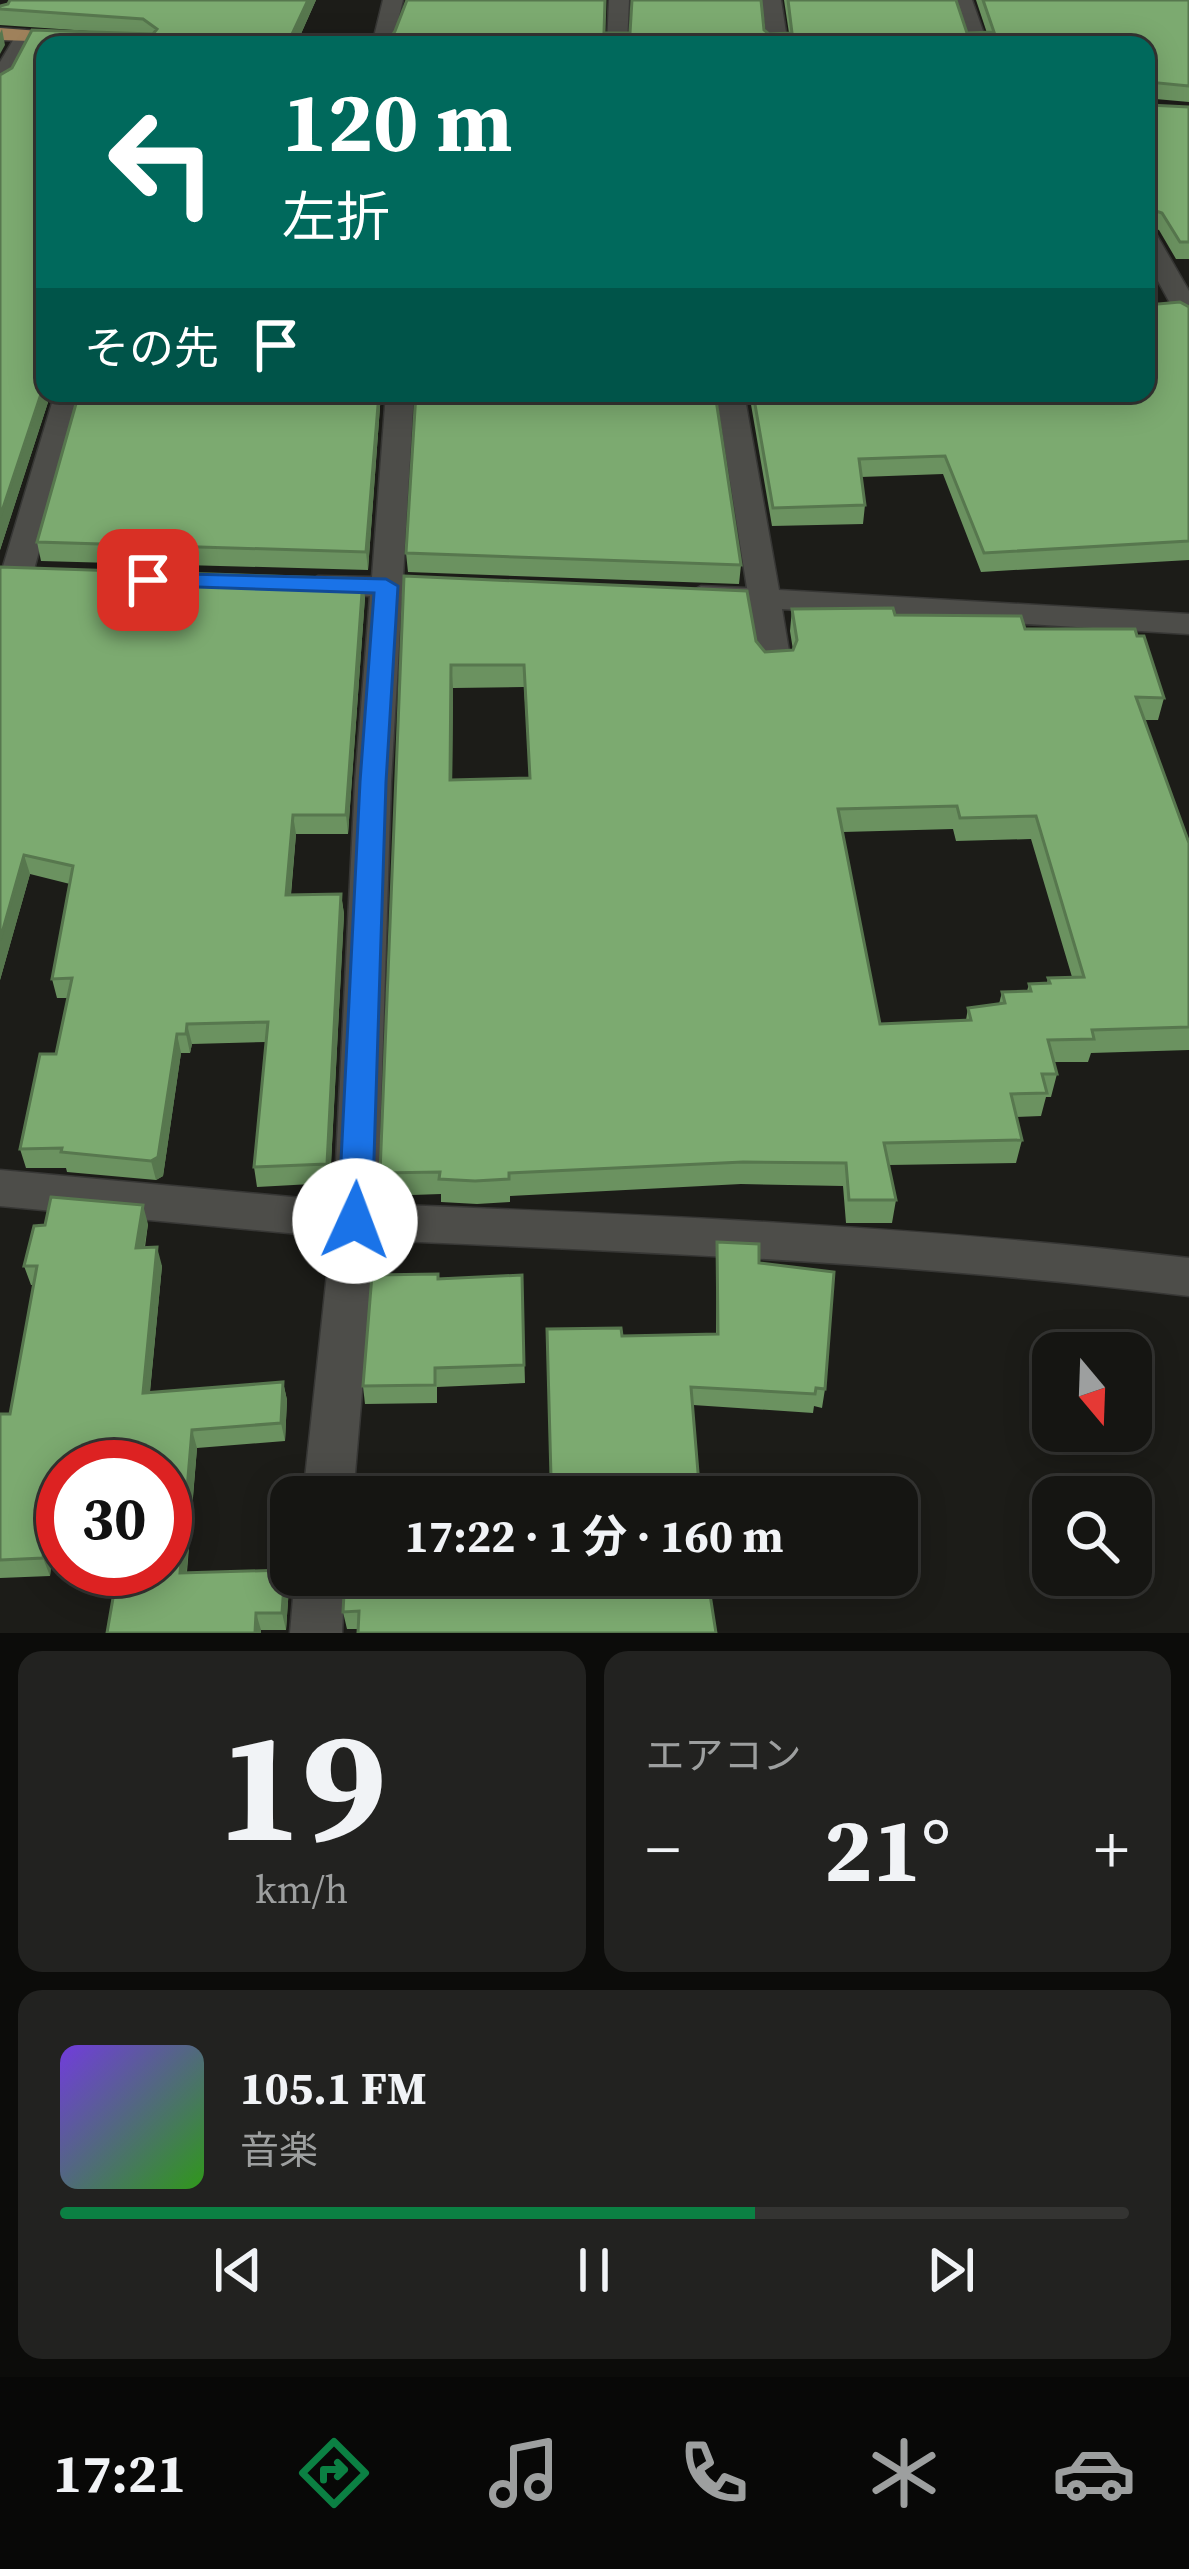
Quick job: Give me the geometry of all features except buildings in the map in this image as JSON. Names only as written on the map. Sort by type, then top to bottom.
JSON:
[{"type":"main road","points":[[0,34],[36,37]]},
{"type":"street","points":[[384,36],[393,0]]},
{"type":"street","points":[[617,36],[619,0]]},
{"type":"street","points":[[771,0],[777,36]]},
{"type":"street","points":[[962,0],[974,36]]},
{"type":"street","points":[[0,82],[25,36]]},
{"type":"street","points":[[1155,253],[1189,314]]},
{"type":"street","points":[[60,576],[8,573],[66,402]]},
{"type":"street","points":[[330,1476],[355,1221],[373,782],[399,402]]},
{"type":"street","points":[[731,402],[775,663]]},
{"type":"street","points":[[291,584],[477,588]]},
{"type":"street","points":[[679,594],[1189,624]]},
{"type":"street","points":[[0,1188],[355,1221],[708,1235],[1040,1259],[1189,1277]]},
{"type":"street","points":[[316,1633],[319,1596]]},
{"type":"route","points":[[148,580],[386,586],[355,1221]]}]
